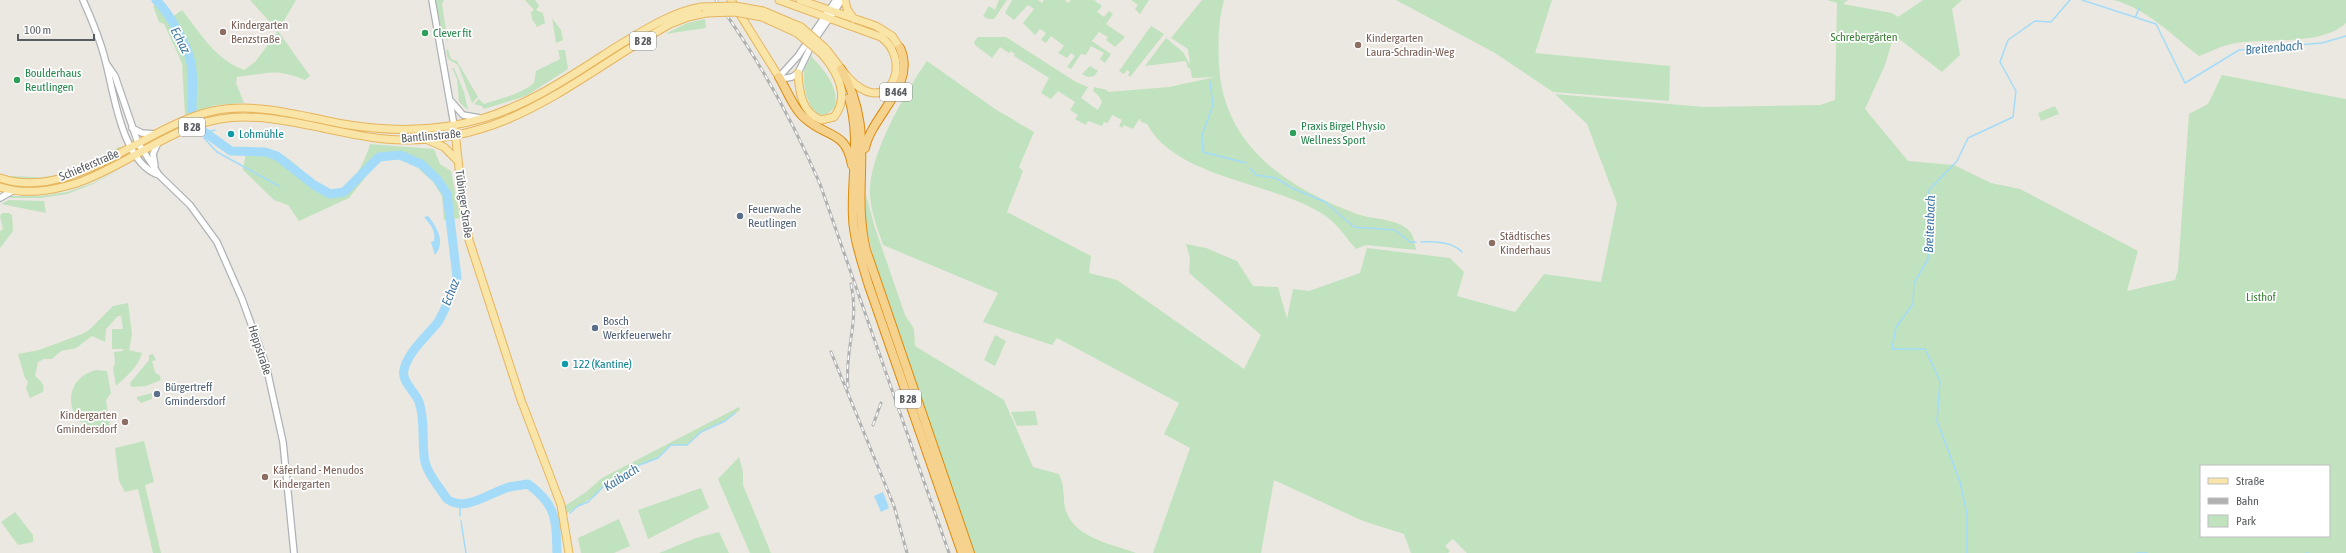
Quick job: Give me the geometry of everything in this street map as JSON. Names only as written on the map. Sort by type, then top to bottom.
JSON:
[{"type":"highway","name":"B 464","points":[[862,162],[870,132],[897,90],[902,77],[904,64],[897,50]]},
{"type":"highway","name":"B 28","points":[[839,71],[851,89],[858,108],[862,133],[860,212],[866,250],[970,553]]},
{"type":"highway","name":"B 28","points":[[839,71],[854,116],[856,143],[853,218],[858,248],[868,283],[962,553]]},
{"type":"highway","points":[[780,78],[806,120],[837,135],[842,140],[850,154],[854,173]]},
{"type":"main road","points":[[731,0],[780,78]]},
{"type":"main road","points":[[779,0],[826,18],[877,34],[897,50],[898,63],[896,76],[889,86],[881,91],[871,92],[862,89],[839,71]]},
{"type":"main road","name":"B 464","points":[[800,0],[887,32],[897,50]]},
{"type":"main road","points":[[843,0],[847,9],[855,19]]},
{"type":"main road","name":"Bantlinstraße","points":[[131,147],[195,116],[221,109],[247,108],[274,111],[374,128],[408,130],[454,125],[485,118],[532,99],[659,22],[684,11],[701,7],[735,6],[762,14]]},
{"type":"main road","name":"Bantlinstraße","points":[[136,155],[201,124],[240,117],[270,119],[377,138],[426,139],[455,135],[493,126],[524,114],[664,28],[688,17],[706,13],[735,12],[762,14]]},
{"type":"main road","name":"B 28","points":[[762,14],[799,30],[823,50],[839,71]]},
{"type":"main road","points":[[798,73],[799,89],[806,108],[809,114],[821,120],[834,117],[842,104],[839,71]]},
{"type":"main road","points":[[263,104],[274,111]]},
{"type":"main road","name":"Tübinger Straße","points":[[454,125],[463,206],[471,246],[522,404],[560,500],[566,528],[569,553]]},
{"type":"main road","points":[[426,139],[444,147],[458,162]]},
{"type":"main road","name":"Schieferstraße","points":[[2,180],[28,183],[55,180],[80,172],[131,147]]},
{"type":"main road","name":"Schieferstraße","points":[[0,187],[28,192],[58,188],[84,181],[136,155]]},
{"type":"main road","points":[[113,156],[117,165]]},
{"type":"street","points":[[83,0],[106,63]]},
{"type":"street","name":"Tübinger Straße","points":[[432,0],[454,125]]},
{"type":"street","points":[[780,78],[826,18],[836,0]]},
{"type":"street","points":[[831,11],[843,0]]},
{"type":"street","points":[[780,78],[792,77],[798,73],[826,18]]},
{"type":"street","name":"Heppstraße","points":[[106,63],[115,76],[138,143],[159,175],[187,202],[217,242],[258,342],[268,372],[284,447],[294,553]]},
{"type":"street","name":"Heppstraße","points":[[106,63],[125,132],[131,147],[136,155],[152,172],[159,175]]},
{"type":"street","points":[[449,100],[464,115],[485,118]]},
{"type":"street","points":[[125,132],[132,128],[145,134],[158,134]]},
{"type":"street","points":[[156,169],[153,158],[157,144]]},
{"type":"street","points":[[0,198],[14,190]]},
{"type":"green space","points":[[250,0],[296,0],[278,31]]},
{"type":"green space","points":[[435,0],[444,0],[442,4],[448,43],[441,27]]},
{"type":"green space","points":[[525,0],[535,0],[539,6],[536,10],[543,13],[545,23],[537,27],[532,19],[531,12],[534,10]]},
{"type":"green space","points":[[999,0],[1007,0],[994,19],[988,19],[983,16],[989,6],[995,10]]},
{"type":"green space","points":[[1012,0],[1038,0],[1042,3],[1044,0],[1065,0],[1068,3],[1071,0],[1094,0],[1102,6],[1097,12],[1104,17],[1109,11],[1113,14],[1106,24],[1125,37],[1115,47],[1106,40],[1108,37],[1099,32],[1092,41],[1111,54],[1105,63],[1100,59],[1104,53],[1091,46],[1086,55],[1081,54],[1071,69],[1067,67],[1075,56],[1071,53],[1067,58],[1058,53],[1064,46],[1051,36],[1046,43],[1041,40],[1046,33],[1040,29],[1035,35],[1023,23],[1034,9],[1028,5],[1014,20],[1005,13]]},
{"type":"green space","points":[[1131,0],[1149,0],[1140,14],[1135,9],[1138,5]]},
{"type":"green space","points":[[1202,0],[1224,0],[1219,33],[1219,66],[1224,95],[1233,120],[1247,142],[1264,161],[1284,177],[1307,191],[1357,214],[1394,222],[1406,228],[1412,235],[1416,250],[1366,245],[1356,249],[1339,228],[1327,217],[1307,205],[1204,169],[1181,157],[1161,143],[1147,124],[1141,122],[1140,118],[1133,129],[1124,125],[1122,128],[1119,126],[1122,120],[1112,115],[1108,123],[1104,122],[1102,126],[1088,121],[1086,125],[1075,119],[1078,115],[1070,110],[1075,102],[1058,91],[1051,99],[1041,93],[1049,78],[1014,56],[1015,54],[1011,51],[1009,53],[1000,47],[992,58],[975,45],[974,42],[978,37],[1006,37],[1076,82],[1088,87],[1081,98],[1098,110],[1102,102],[1099,96],[1093,91],[1094,87],[1107,90],[1108,92],[1169,87],[1215,77],[1192,78],[1190,68],[1188,68],[1186,61],[1145,66],[1166,38],[1183,52],[1190,65],[1188,49],[1171,38]]},
{"type":"green space","points":[[1396,0],[1552,0],[1535,53],[1670,66],[1669,101],[1553,92],[1495,53]]},
{"type":"green space","points":[[1827,0],[1848,0],[1843,4],[1892,13],[1898,17],[1923,0],[1962,0],[1952,9],[1960,55],[1942,72],[1894,35],[1885,65],[1865,109],[1908,161],[1954,165],[1991,183],[2020,189],[2138,251],[2127,291],[2175,280],[2178,270],[2189,114],[2208,104],[2222,75],[2346,99],[2346,553],[1467,553],[1453,539],[1445,546],[1450,551],[1448,553],[1411,553],[1404,534],[1363,521],[1274,480],[1261,553],[1153,553],[1190,448],[1164,434],[1179,403],[1057,338],[1052,345],[983,322],[998,293],[883,245],[872,210],[870,195],[872,173],[883,140],[900,105],[927,61],[995,109],[1034,132],[1019,167],[1023,171],[1007,212],[1091,256],[1089,273],[1117,280],[1244,369],[1261,335],[1189,273],[1190,258],[1186,244],[1206,248],[1237,261],[1253,286],[1278,287],[1287,319],[1293,289],[1309,291],[1360,273],[1367,248],[1450,258],[1464,272],[1457,296],[1515,312],[1544,274],[1601,282],[1617,203],[1587,124],[1555,94],[1704,107],[1820,105],[1835,100],[1837,3]]},
{"type":"green space","points":[[2113,0],[2346,0],[2346,23],[2335,31],[2322,35],[2292,40],[2231,44],[2199,56],[2148,16],[2136,9]]},
{"type":"green space","points":[[160,3],[171,18],[182,10],[202,37],[217,53],[244,70],[255,62],[278,31],[310,76],[305,80],[286,74],[271,72],[237,77],[236,83],[244,103],[216,105],[185,115],[182,63],[164,24],[159,22],[153,6]]},
{"type":"green space","points":[[552,18],[561,30],[563,40],[556,43]]},
{"type":"green space","points":[[705,19],[706,28],[665,34],[687,23]]},
{"type":"green space","points":[[1151,26],[1164,34],[1130,77],[1128,75],[1130,72],[1127,70],[1124,74],[1119,71]]},
{"type":"green space","points":[[448,49],[451,59],[457,61],[478,97],[472,103],[458,65],[448,57],[446,51]]},
{"type":"green space","points":[[558,50],[565,50],[568,69],[526,96],[484,109],[482,106],[474,104],[479,99],[484,104],[510,96],[528,87],[534,83],[536,71],[560,59]]},
{"type":"green space","points":[[811,56],[821,67],[833,85],[835,92],[835,107],[827,113],[821,115],[815,112],[810,106],[805,89],[804,71]]},
{"type":"green space","points":[[1090,66],[1098,71],[1094,76],[1088,77],[1082,74]]},
{"type":"green space","points":[[452,68],[454,68],[464,92],[468,110],[459,102],[457,79]]},
{"type":"green space","points":[[2055,106],[2059,114],[2041,121],[2038,113]]},
{"type":"green space","points":[[370,144],[434,149],[440,164],[451,171],[460,218],[444,220],[442,196],[433,182],[418,168],[399,158],[382,161],[372,169],[349,198],[299,221],[288,205],[274,200],[243,170],[247,147],[267,150],[286,157],[295,163],[318,185],[328,190],[337,191],[345,187],[358,172]]},
{"type":"green space","points":[[118,147],[121,147],[96,163],[67,174],[37,178],[7,177],[43,177],[63,174],[92,163]]},
{"type":"green space","points":[[126,166],[93,184],[67,194],[41,198],[10,198],[10,196],[41,196],[67,192],[93,183]]},
{"type":"green space","points":[[866,195],[875,228],[905,315],[914,329],[915,346],[1004,400],[1033,467],[1059,474],[1066,511],[1077,528],[1095,539],[1136,553],[973,553],[879,280],[865,222]]},
{"type":"green space","points":[[9,200],[44,201],[46,213],[1,204]]},
{"type":"green space","points":[[2,213],[9,213],[12,215],[13,231],[0,248],[0,231],[3,229],[0,216]]},
{"type":"green space","points":[[128,303],[132,334],[129,350],[142,353],[138,363],[128,375],[116,386],[113,368],[115,364],[114,352],[123,351],[123,349],[112,349],[112,329],[123,329],[121,316],[118,316],[106,329],[105,342],[92,336],[76,348],[61,351],[52,359],[44,359],[38,362],[35,376],[42,383],[43,392],[30,398],[26,388],[28,382],[25,378],[18,354],[39,350],[82,334],[89,330],[113,306]]},
{"type":"green space","points":[[995,335],[1006,341],[995,366],[984,360]]},
{"type":"green space","points":[[153,354],[156,360],[152,361],[155,372],[160,376],[161,380],[146,386],[131,387],[130,383],[149,360],[149,355]]},
{"type":"green space","points":[[97,370],[107,371],[111,393],[106,400],[110,429],[95,429],[84,424],[76,416],[72,406],[71,394],[76,384],[84,375]]},
{"type":"green space","points":[[152,393],[152,399],[141,403],[137,399],[137,397]]},
{"type":"green space","points":[[739,407],[740,410],[725,421],[702,432],[687,445],[671,445],[658,458],[634,467],[623,478],[603,487],[595,496],[564,515],[565,506],[586,492],[602,478]]},
{"type":"green space","points":[[1035,411],[1038,425],[1017,426],[1011,412]]},
{"type":"green space","points":[[144,441],[154,482],[145,485],[161,553],[153,553],[138,489],[125,492],[119,481],[115,448]]},
{"type":"green space","points":[[739,457],[743,472],[743,485],[771,553],[750,553],[718,479]]},
{"type":"green space","points":[[701,488],[709,508],[648,539],[638,510]]},
{"type":"green space","points":[[15,512],[33,535],[33,542],[18,545],[1,522]]},
{"type":"green space","points":[[619,519],[630,546],[614,553],[581,553],[578,538]]},
{"type":"green space","points":[[719,532],[729,553],[659,553],[696,538]]},
{"type":"water","points":[[428,216],[437,230],[440,240],[440,245],[435,255],[431,242],[434,241],[434,231],[424,217]]},
{"type":"water","points":[[883,492],[889,508],[881,512],[874,496]]},
{"type":"waterway","name":"Echaz","points":[[156,0],[177,29],[189,56],[193,86],[192,110]]},
{"type":"waterway","name":"Breitenbach","points":[[1967,553],[1967,514],[1960,482],[1937,421],[1940,381],[1925,349],[1892,349],[1896,327],[1913,304],[1914,283],[1928,259],[1929,190],[1957,161],[1968,138],[2013,117],[2016,91],[2000,62],[2008,40],[2035,21],[2051,22],[2070,0]]},
{"type":"waterway","name":"Breitenbach","points":[[2082,0],[2156,24],[2185,83],[2239,50],[2322,43],[2346,36]]},
{"type":"waterway","points":[[2136,16],[2139,8]]},
{"type":"waterway","points":[[1210,82],[1213,105],[1202,135],[1203,152],[1246,163]]},
{"type":"waterway","name":"Echaz","points":[[200,129],[231,151],[265,152],[277,156],[314,185],[330,194],[344,192],[379,157],[400,155],[421,164],[437,179],[447,194],[457,277],[446,307],[438,322],[411,354],[404,371],[405,381],[417,397],[421,410],[425,462],[431,477],[447,499],[454,503],[470,503],[509,487],[528,484],[538,492],[550,506],[555,522],[557,553]]},
{"type":"waterway","points":[[207,132],[215,130]]},
{"type":"waterway","points":[[204,138],[217,152],[279,186]]},
{"type":"waterway","points":[[1250,168],[1256,175],[1276,178],[1292,188],[1325,202],[1354,227],[1395,230],[1410,242],[1416,242]]},
{"type":"waterway","points":[[1421,242],[1438,242],[1449,244],[1462,252]]},
{"type":"waterway","name":"Kaibach","points":[[570,513],[578,506],[588,502],[603,487],[623,478],[634,467],[658,458],[671,445],[687,445],[701,432],[725,421],[735,413]]},
{"type":"waterway","points":[[460,503],[460,516]]},
{"type":"waterway","points":[[461,521],[466,553]]},
{"type":"waterway","points":[[2137,553],[2147,553]]},
{"type":"railway","points":[[716,0],[746,44],[773,89],[798,136],[820,184],[949,553]]},
{"type":"railway","points":[[848,387],[848,361],[854,311],[851,284]]},
{"type":"railway","points":[[831,352],[894,506],[907,553]]},
{"type":"railway","points":[[873,425],[881,403]]},
{"type":"place","name":"Kindergarten Benzstraße","points":[[223,32]]},
{"type":"place","name":"Clever fit","points":[[425,33]]},
{"type":"place","name":"Kindergarten Laura-Schradin-Weg","points":[[1358,45]]},
{"type":"place","name":"Boulderhaus Reutlingen","points":[[17,80]]},
{"type":"place","name":"Praxis Birgel Physio Wellness Sport","points":[[1293,133]]},
{"type":"place","name":"Lohmühle","points":[[231,134]]},
{"type":"place","name":"Feuerwache Reutlingen","points":[[740,216]]},
{"type":"place","name":"Städtisches Kinderhaus","points":[[1492,243]]},
{"type":"place","name":"Bosch Werkfeuerwehr","points":[[595,328]]},
{"type":"place","name":"122 (Kantine)","points":[[565,364]]},
{"type":"place","name":"Bürgertreff Gmindersdorf","points":[[157,394]]},
{"type":"place","name":"Kindergarten Gmindersdorf","points":[[125,422]]},
{"type":"place","name":"Käferland - Menudos Kindergarten","points":[[265,477]]},
{"type":"park label","name":"Schrebergärten","points":[[1864,37]]},
{"type":"park label","name":"Listhof","points":[[2261,297]]}]
